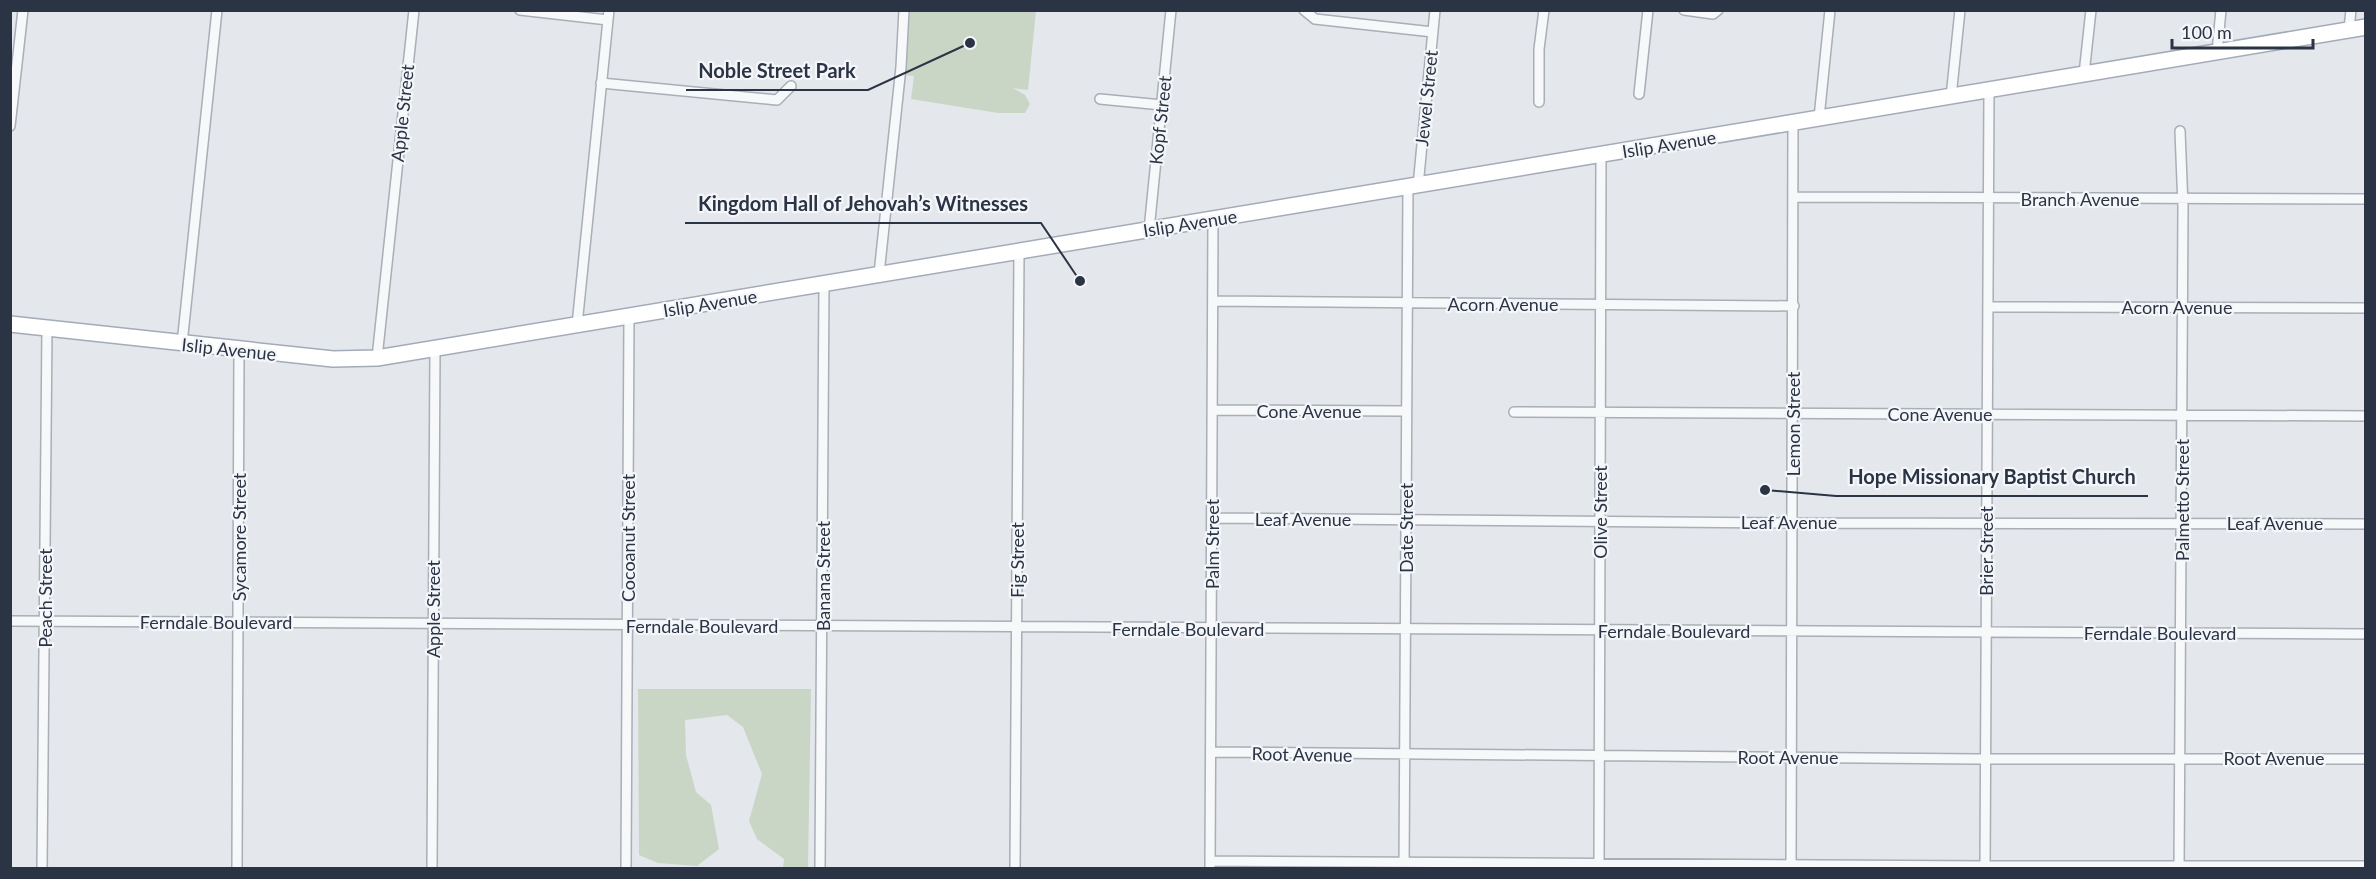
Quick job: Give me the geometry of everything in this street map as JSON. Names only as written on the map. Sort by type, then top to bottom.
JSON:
[{"type":"main road","name":"Islip Avenue","points":[[10,324],[333,359],[378,358],[2366,27]]},
{"type":"street","points":[[10,126],[23,10]]},
{"type":"street","points":[[182,344],[217,10]]},
{"type":"street","name":"Apple Street","points":[[378,358],[414,10]]},
{"type":"street","points":[[520,10],[608,15],[577,325]]},
{"type":"street","points":[[879,274],[901,67],[904,10]]},
{"type":"street","name":"Kopf Street","points":[[1149,230],[1171,10]]},
{"type":"street","points":[[1304,10],[1315,19],[1433,32]]},
{"type":"street","name":"Jewel Street","points":[[1413,187],[1435,10]]},
{"type":"street","points":[[1539,102],[1539,49],[1544,10]]},
{"type":"street","points":[[1640,94],[1648,10]]},
{"type":"street","points":[[1684,10],[1713,14],[1718,11]]},
{"type":"street","points":[[1819,118],[1830,10]]},
{"type":"street","points":[[1951,97],[1960,10]]},
{"type":"street","points":[[2085,74],[2091,10]]},
{"type":"street","points":[[2217,52],[2221,10]]},
{"type":"street","points":[[2349,29],[2351,10]]},
{"type":"street","points":[[602,83],[777,100],[791,86]]},
{"type":"street","name":"Brier Street","points":[[1985,867],[1989,90]]},
{"type":"street","points":[[1100,99],[1162,105]]},
{"type":"street","name":"Lemon Street","points":[[1791,867],[1793,123]]},
{"type":"street","name":"Palmetto Street","points":[[2179,868],[2183,307],[2183,199],[2180,131]]},
{"type":"street","name":"Olive Street","points":[[1599,866],[1601,155]]},
{"type":"street","name":"Date Street","points":[[1404,865],[1407,304],[1413,187]]},
{"type":"street","name":"Branch Avenue","points":[[1794,197],[2366,199]]},
{"type":"street","name":"Palm Street","points":[[1210,865],[1213,219]]},
{"type":"street","name":"Fig Street","points":[[1015,868],[1019,252]]},
{"type":"street","name":"Banana Street","points":[[820,868],[824,284]]},
{"type":"street","name":"Acorn Avenue","points":[[1213,301],[1794,306]]},
{"type":"street","name":"Acorn Avenue","points":[[1988,308],[2366,308]]},
{"type":"street","name":"Cocoanut Street","points":[[626,868],[629,316]]},
{"type":"street","name":"Peach Street","points":[[42,868],[47,328]]},
{"type":"street","name":"Apple Street","points":[[432,868],[435,349]]},
{"type":"street","name":"Sycamore Street","points":[[237,868],[239,350]]},
{"type":"street","name":"Cone Avenue","points":[[1212,410],[1406,411]]},
{"type":"street","name":"Cone Avenue","points":[[1514,412],[2366,416]]},
{"type":"street","name":"Leaf Avenue","points":[[1212,518],[1793,523],[2366,524]]},
{"type":"street","name":"Ferndale Boulevard","points":[[10,621],[2366,634]]},
{"type":"street","name":"Root Avenue","points":[[1211,752],[1985,759],[2366,759]]},
{"type":"street","points":[[1210,865],[2179,868],[2366,866]]},
{"type":"green space","points":[[910,11],[1036,11],[1028,90],[1013,88],[1025,95],[1030,104],[1025,113],[998,113],[911,99],[914,76],[905,75]]},
{"type":"green space","points":[[638,689],[811,689],[808,868],[783,868],[784,859],[757,839],[749,821],[762,774],[743,727],[727,715],[685,720],[686,755],[696,792],[711,805],[719,849],[697,866],[658,863],[639,855]]},
{"type":"place","name":"Noble Street Park","points":[[970,43]]},
{"type":"place","name":"Kingdom Hall of Jehovah’s Witnesses","points":[[1080,281]]},
{"type":"place","name":"Hope Missionary Baptist Church","points":[[1765,490]]}]
